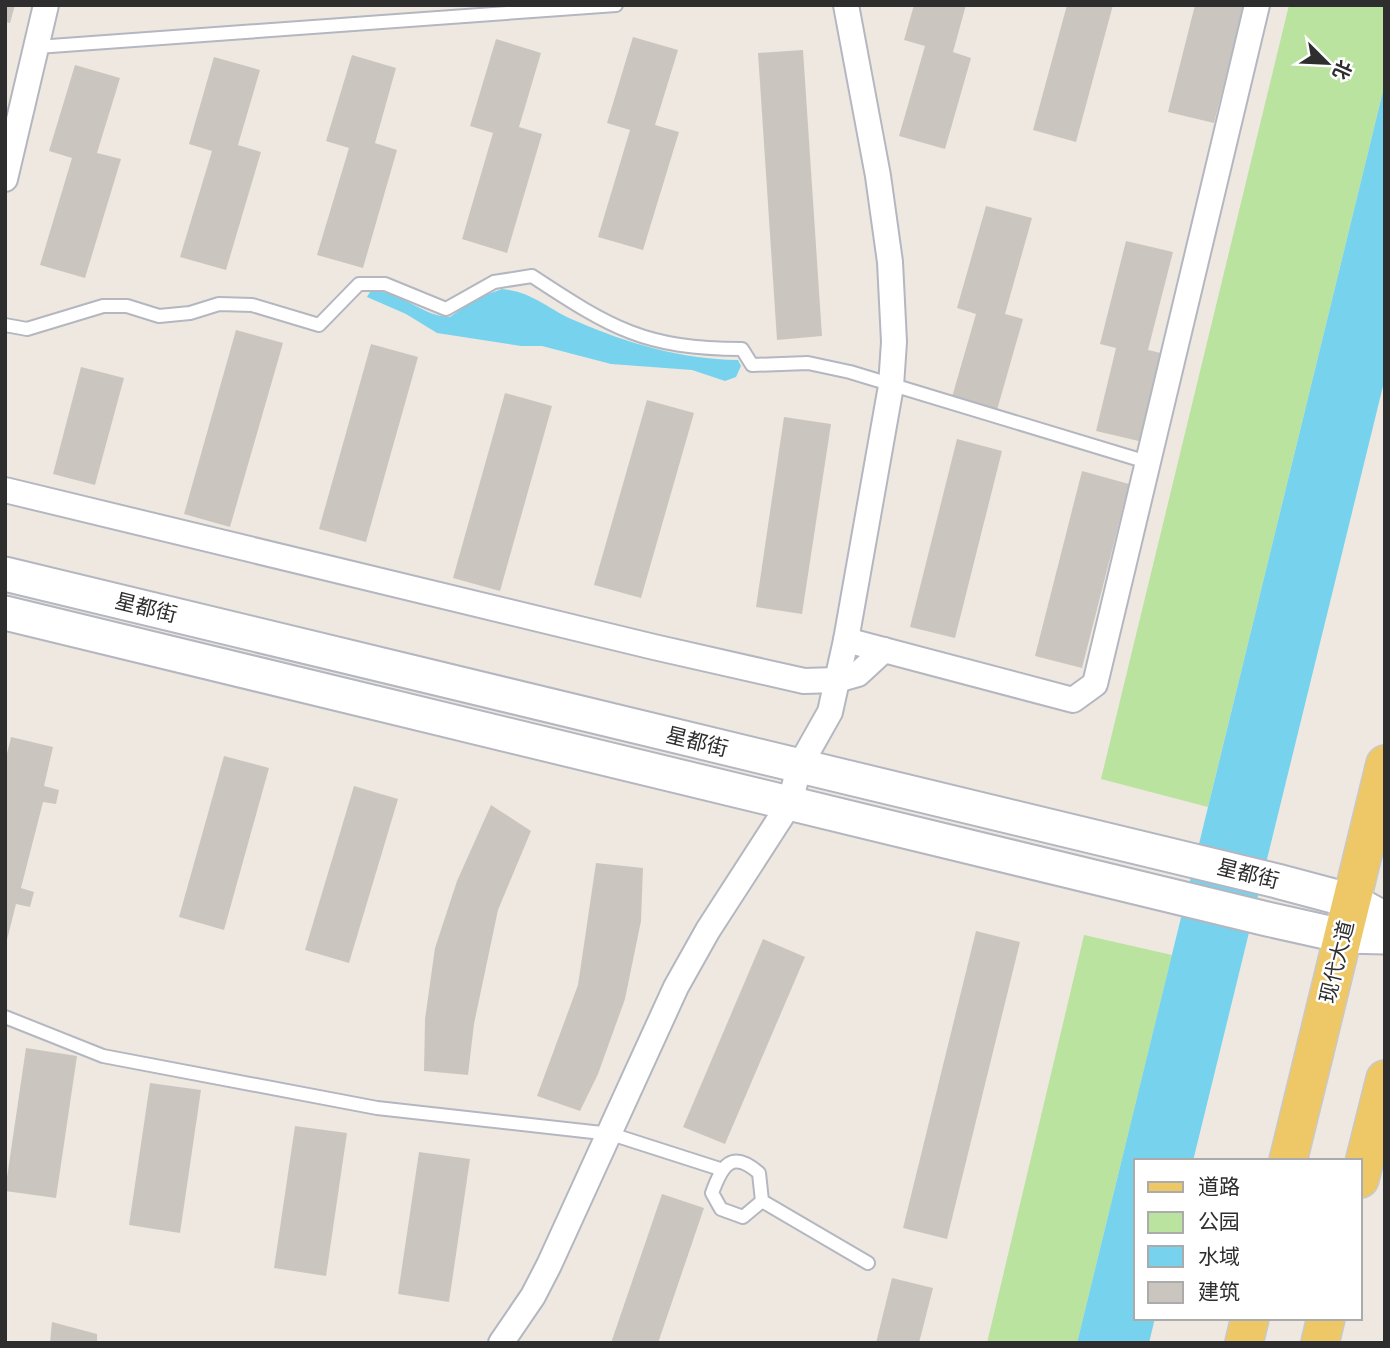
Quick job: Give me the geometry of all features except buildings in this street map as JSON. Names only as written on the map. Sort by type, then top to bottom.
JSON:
[{"type":"main road","name":"星都街","points":[[5,574],[1277,881],[1352,901],[1385,919]]},
{"type":"main road","name":"星都街","points":[[5,613],[1267,919],[1343,936],[1385,937]]},
{"type":"main road","name":"现代大道","points":[[1288,1159],[1385,764]]},
{"type":"main road","points":[[1362,1171],[1385,1079]]},
{"type":"main road","points":[[1244,1343],[1250,1320]]},
{"type":"main road","points":[[1320,1343],[1326,1320]]},
{"type":"street","points":[[5,178],[46,5]]},
{"type":"street","points":[[501,1343],[533,1296],[611,1134],[676,987],[708,930],[790,803],[799,767],[830,712],[846,640],[891,386],[894,342],[890,262],[864,90],[846,5]]},
{"type":"street","points":[[846,640],[1073,699],[1095,684],[1257,5]]},
{"type":"street","points":[[5,490],[804,681],[837,680],[858,674],[884,650]]},
{"type":"lane","points":[[37,47],[616,5]]},
{"type":"lane","points":[[5,325],[27,329],[103,306],[127,306],[159,316],[190,313],[219,304],[252,305],[319,325],[359,284],[385,284],[446,309],[494,282],[532,276],[571,304],[632,335],[688,348],[743,349],[752,365],[808,363],[1147,462]]},
{"type":"lane","points":[[5,1017],[103,1056],[377,1108],[611,1134],[720,1169]]},
{"type":"lane","points":[[734,1161],[747,1163],[759,1173],[762,1201],[743,1217],[721,1209],[712,1193],[720,1169],[734,1161]]},
{"type":"lane","points":[[762,1201],[868,1263]]},
{"type":"green space","points":[[1289,5],[1385,5],[1385,83],[1208,807],[1101,779]]},
{"type":"green space","points":[[1084,935],[1172,955],[1077,1343],[987,1343]]},
{"type":"water","points":[[1385,83],[1385,378],[1193,1159],[1134,1159],[1134,1320],[1155,1320],[1149,1343],[1077,1343]]},
{"type":"water","points":[[502,289],[522,293],[566,317],[616,337],[696,357],[738,360],[741,366],[736,377],[725,381],[692,370],[611,364],[542,346],[521,346],[437,333],[406,314],[367,297],[370,292],[391,294],[429,313],[450,317],[475,299]]}]
